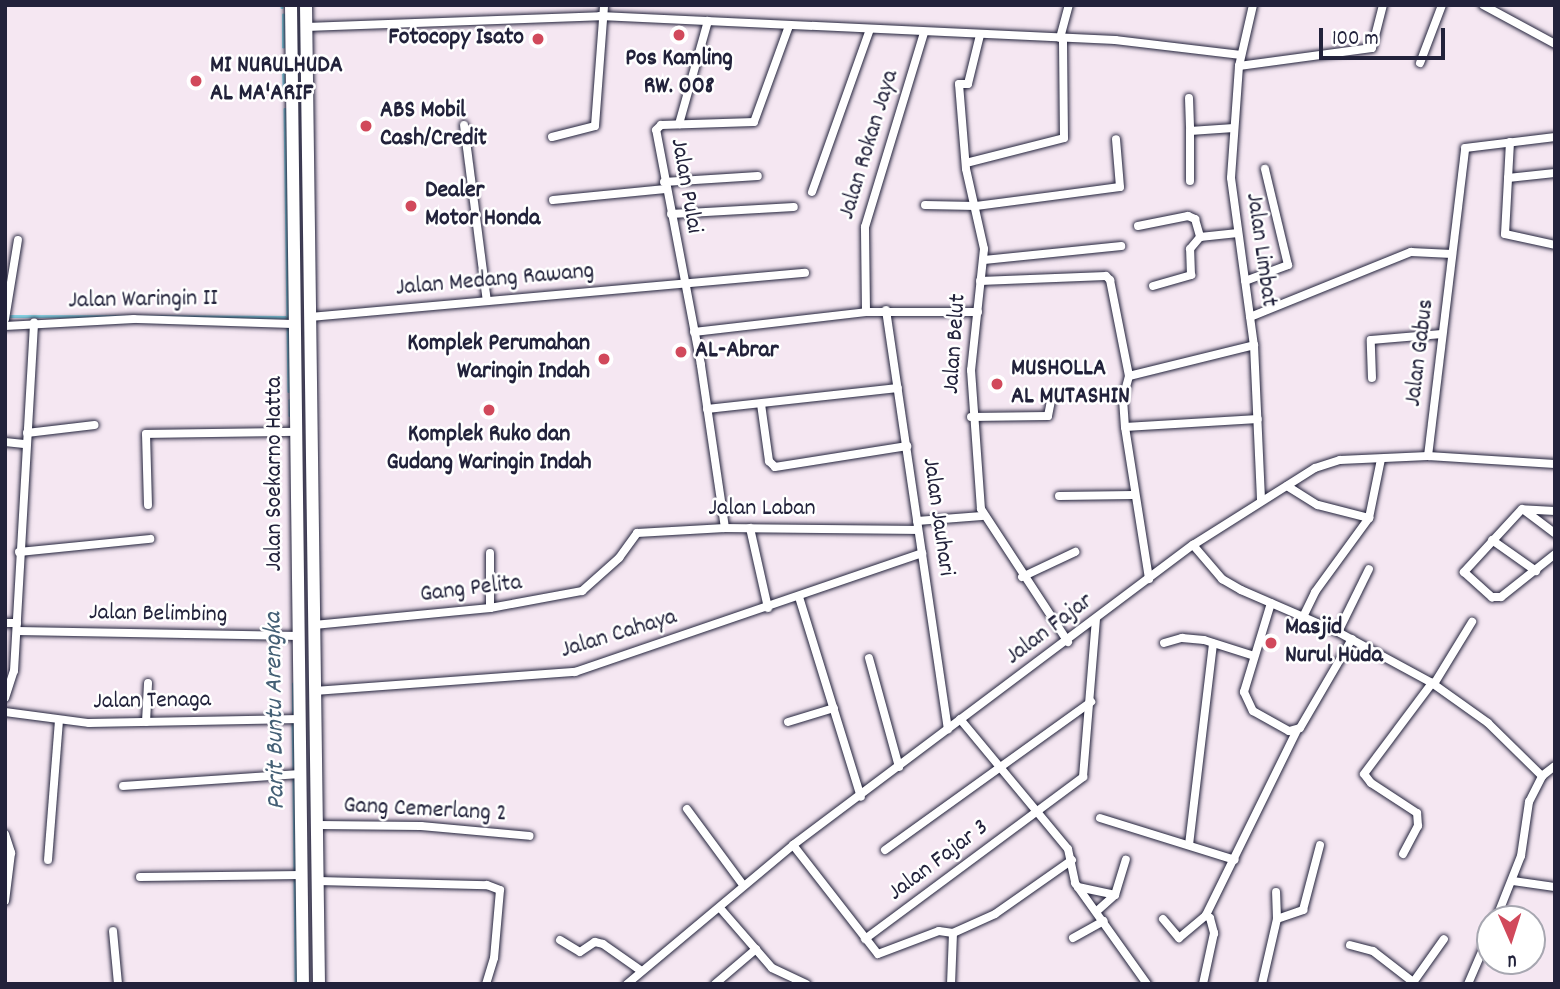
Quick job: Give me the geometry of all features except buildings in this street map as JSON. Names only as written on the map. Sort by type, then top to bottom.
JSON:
[{"type":"main road","name":"Jalan Soekarno Hatta","points":[[291,5],[299,875],[303,984]]},
{"type":"main road","name":"Jalan Soekarno Hatta","points":[[306,5],[319,984]]},
{"type":"main road","points":[[296,514],[313,514]]},
{"type":"street","points":[[552,137],[595,126],[600,16],[604,5]]},
{"type":"street","points":[[966,163],[1065,138],[1061,38],[1069,5]]},
{"type":"street","name":"Jalan Limbat","points":[[1253,5],[1239,66],[1231,178],[1254,345],[1261,501]]},
{"type":"street","points":[[1239,66],[1372,48],[1383,5]]},
{"type":"street","points":[[1420,63],[1442,5]]},
{"type":"street","points":[[1483,5],[1499,8],[1555,44]]},
{"type":"street","points":[[306,27],[600,16],[1061,38],[1241,55]]},
{"type":"street","points":[[679,124],[708,21]]},
{"type":"street","name":"Jalan Pulai","points":[[725,528],[694,332],[664,186],[656,128],[679,124],[754,122],[789,26]]},
{"type":"street","points":[[812,192],[870,29]]},
{"type":"street","name":"Jalan Rokan Jaya","points":[[866,312],[865,227],[924,33]]},
{"type":"street","name":"Jalan Belut","points":[[980,35],[968,84],[958,84],[966,163],[976,205],[984,260],[980,281],[971,417],[982,516],[1068,642]]},
{"type":"street","points":[[1189,98],[1190,181]]},
{"type":"street","points":[[464,125],[487,301]]},
{"type":"street","points":[[1190,131],[1234,128]]},
{"type":"street","name":"Jalan Gabus","points":[[1427,456],[1465,148],[1555,137]]},
{"type":"street","points":[[925,205],[976,205],[1120,187],[1116,139]]},
{"type":"street","points":[[1510,142],[1505,234],[1555,245]]},
{"type":"street","points":[[1245,281],[1288,265],[1265,169]]},
{"type":"street","points":[[1508,178],[1555,173]]},
{"type":"street","points":[[552,200],[758,176]]},
{"type":"street","points":[[671,214],[794,207]]},
{"type":"street","points":[[1138,226],[1194,216],[1200,237]]},
{"type":"street","points":[[1153,286],[1191,275],[1190,249],[1200,237],[1238,233]]},
{"type":"street","points":[[6,315],[18,240]]},
{"type":"street","points":[[984,260],[1121,246]]},
{"type":"street","points":[[1250,317],[1411,252],[1452,254]]},
{"type":"street","name":"Jalan Medang Rawang","points":[[310,317],[805,273]]},
{"type":"street","points":[[980,281],[1109,277],[1129,376],[1123,399],[1125,427],[1133,495],[1149,579]]},
{"type":"street","points":[[694,332],[886,310],[978,312]]},
{"type":"street","name":"Jalan Jauhari","points":[[886,310],[948,729]]},
{"type":"street","name":"Jalan Waringin II","points":[[5,326],[229,319],[295,324]]},
{"type":"street","points":[[5,698],[14,671],[24,444],[34,323]]},
{"type":"street","points":[[1372,377],[1371,340],[1443,334]]},
{"type":"street","points":[[1129,376],[1254,345]]},
{"type":"street","points":[[707,409],[898,388]]},
{"type":"street","points":[[971,417],[1048,416],[1051,401]]},
{"type":"street","points":[[761,404],[769,461],[775,467],[907,446]]},
{"type":"street","points":[[1125,427],[1258,419]]},
{"type":"street","points":[[27,433],[95,425]]},
{"type":"street","points":[[148,505],[146,433],[296,432]]},
{"type":"street","points":[[5,442],[24,444]]},
{"type":"street","name":"Jalan Fajar","points":[[627,984],[640,970],[720,908],[743,885],[793,845],[861,797],[960,719],[1068,642],[1194,545],[1326,463],[1427,456],[1555,464]]},
{"type":"street","points":[[1303,617],[1315,592],[1369,518],[1381,459]]},
{"type":"street","points":[[1287,486],[1318,505],[1369,518]]},
{"type":"street","points":[[1059,496],[1133,495]]},
{"type":"street","points":[[1522,509],[1555,533]]},
{"type":"street","points":[[1555,511],[1522,509],[1464,572],[1492,597],[1503,596],[1555,554]]},
{"type":"street","name":"Jalan Laban","points":[[618,558],[637,533],[725,528],[918,526],[982,516]]},
{"type":"street","points":[[750,528],[768,608]]},
{"type":"street","points":[[19,552],[150,539]]},
{"type":"street","points":[[1492,540],[1536,571]]},
{"type":"street","points":[[1194,545],[1222,579],[1338,632],[1433,684],[1488,723],[1542,776]]},
{"type":"street","points":[[1022,577],[1075,552]]},
{"type":"street","points":[[490,553],[490,608]]},
{"type":"street","name":"Jalan Cahaya","points":[[314,691],[575,672],[922,553]]},
{"type":"street","name":"Gang Pelita","points":[[314,625],[490,608],[582,590],[618,558]]},
{"type":"street","points":[[1338,632],[1369,569]]},
{"type":"street","points":[[5,578],[17,578]]},
{"type":"street","points":[[799,597],[861,797]]},
{"type":"street","points":[[1271,603],[1244,692],[1246,703],[1289,731],[1297,730]]},
{"type":"street","name":"Jalan Fajar 3","points":[[865,939],[1036,813],[1086,772],[1096,620]]},
{"type":"street","points":[[1404,854],[1418,826],[1418,813],[1371,783],[1364,774],[1433,684],[1472,622]]},
{"type":"street","name":"Jalan Belimbing","points":[[5,623],[17,627],[298,636]]},
{"type":"street","points":[[1164,643],[1182,638],[1213,643],[1254,656]]},
{"type":"street","points":[[1163,919],[1179,938],[1206,915],[1297,730],[1352,639]]},
{"type":"street","points":[[1189,845],[1213,643]]},
{"type":"street","points":[[869,658],[899,767]]},
{"type":"street","points":[[145,722],[148,683]]},
{"type":"street","points":[[886,850],[1091,702]]},
{"type":"street","points":[[788,722],[834,708]]},
{"type":"street","name":"Jalan Tenaga","points":[[5,712],[59,720],[145,722],[298,719]]},
{"type":"street","points":[[960,719],[1002,767],[1072,860],[1078,887],[1147,984]]},
{"type":"street","points":[[48,860],[59,720]]},
{"type":"street","points":[[1502,905],[1513,881],[1529,802],[1542,776],[1555,766]]},
{"type":"street","points":[[122,786],[298,774]]},
{"type":"street","points":[[687,809],[743,885]]},
{"type":"street","points":[[1100,818],[1235,860]]},
{"type":"street","name":"Gang Cemerlang 2","points":[[318,825],[421,826],[530,836]]},
{"type":"street","points":[[5,834],[11,853],[5,901]]},
{"type":"street","points":[[793,845],[878,954],[939,931],[953,933],[995,914],[1072,860]]},
{"type":"street","points":[[1278,919],[1303,910],[1320,845]]},
{"type":"street","points":[[1097,911],[1115,895],[1126,860]]},
{"type":"street","points":[[140,877],[299,875]]},
{"type":"street","points":[[318,880],[487,885],[500,890],[501,898],[486,984]]},
{"type":"street","points":[[1513,881],[1555,887]]},
{"type":"street","points":[[1078,887],[1115,895]]},
{"type":"street","points":[[1262,984],[1278,919],[1276,892]]},
{"type":"street","points":[[720,908],[772,968],[807,984]]},
{"type":"street","points":[[1203,984],[1214,933],[1206,915]]},
{"type":"street","points":[[1073,938],[1104,921]]},
{"type":"street","points":[[113,931],[118,984]]},
{"type":"street","points":[[951,984],[953,933]]},
{"type":"street","points":[[1350,945],[1373,951],[1412,983],[1444,939]]},
{"type":"street","points":[[560,940],[580,951],[595,942],[603,944],[640,970]]},
{"type":"street","points":[[715,984],[756,949]]},
{"type":"street","points":[[1468,984],[1476,965]]},
{"type":"waterway","name":"Parit Buntu Arengka","points":[[283,15],[283,47]]},
{"type":"waterway","name":"Parit Buntu Arengka","points":[[283,56],[284,90]]},
{"type":"waterway","name":"Parit Buntu Arengka","points":[[285,109],[289,391]]},
{"type":"waterway","points":[[9,316],[285,317]]},
{"type":"waterway","name":"Parit Buntu Arengka","points":[[290,400],[290,415]]},
{"type":"waterway","name":"Parit Buntu Arengka","points":[[293,684],[293,715]]},
{"type":"waterway","name":"Parit Buntu Arengka","points":[[293,722],[294,771]]},
{"type":"waterway","name":"Parit Buntu Arengka","points":[[294,778],[296,984]]},
{"type":"place","name":"Pos Kamling RW. 008","points":[[679,35]]},
{"type":"place","name":"Fotocopy Isato","points":[[538,39]]},
{"type":"place","name":"MI NURULHUDA AL MA'ARIF","points":[[196,81]]},
{"type":"place","name":"ABS Mobil Cash/Credit","points":[[366,126]]},
{"type":"place","name":"Dealer Motor Honda","points":[[411,206]]},
{"type":"place","name":"AL-Abrar","points":[[681,352]]},
{"type":"place","name":"Komplek Perumahan Waringin Indah","points":[[604,359]]},
{"type":"place","name":"MUSHOLLA AL MUTASHIN","points":[[997,384]]},
{"type":"place","name":"Komplek Ruko dan Gudang Waringin Indah","points":[[489,410]]},
{"type":"place","name":"Masjid Nurul Huda","points":[[1271,643]]}]
